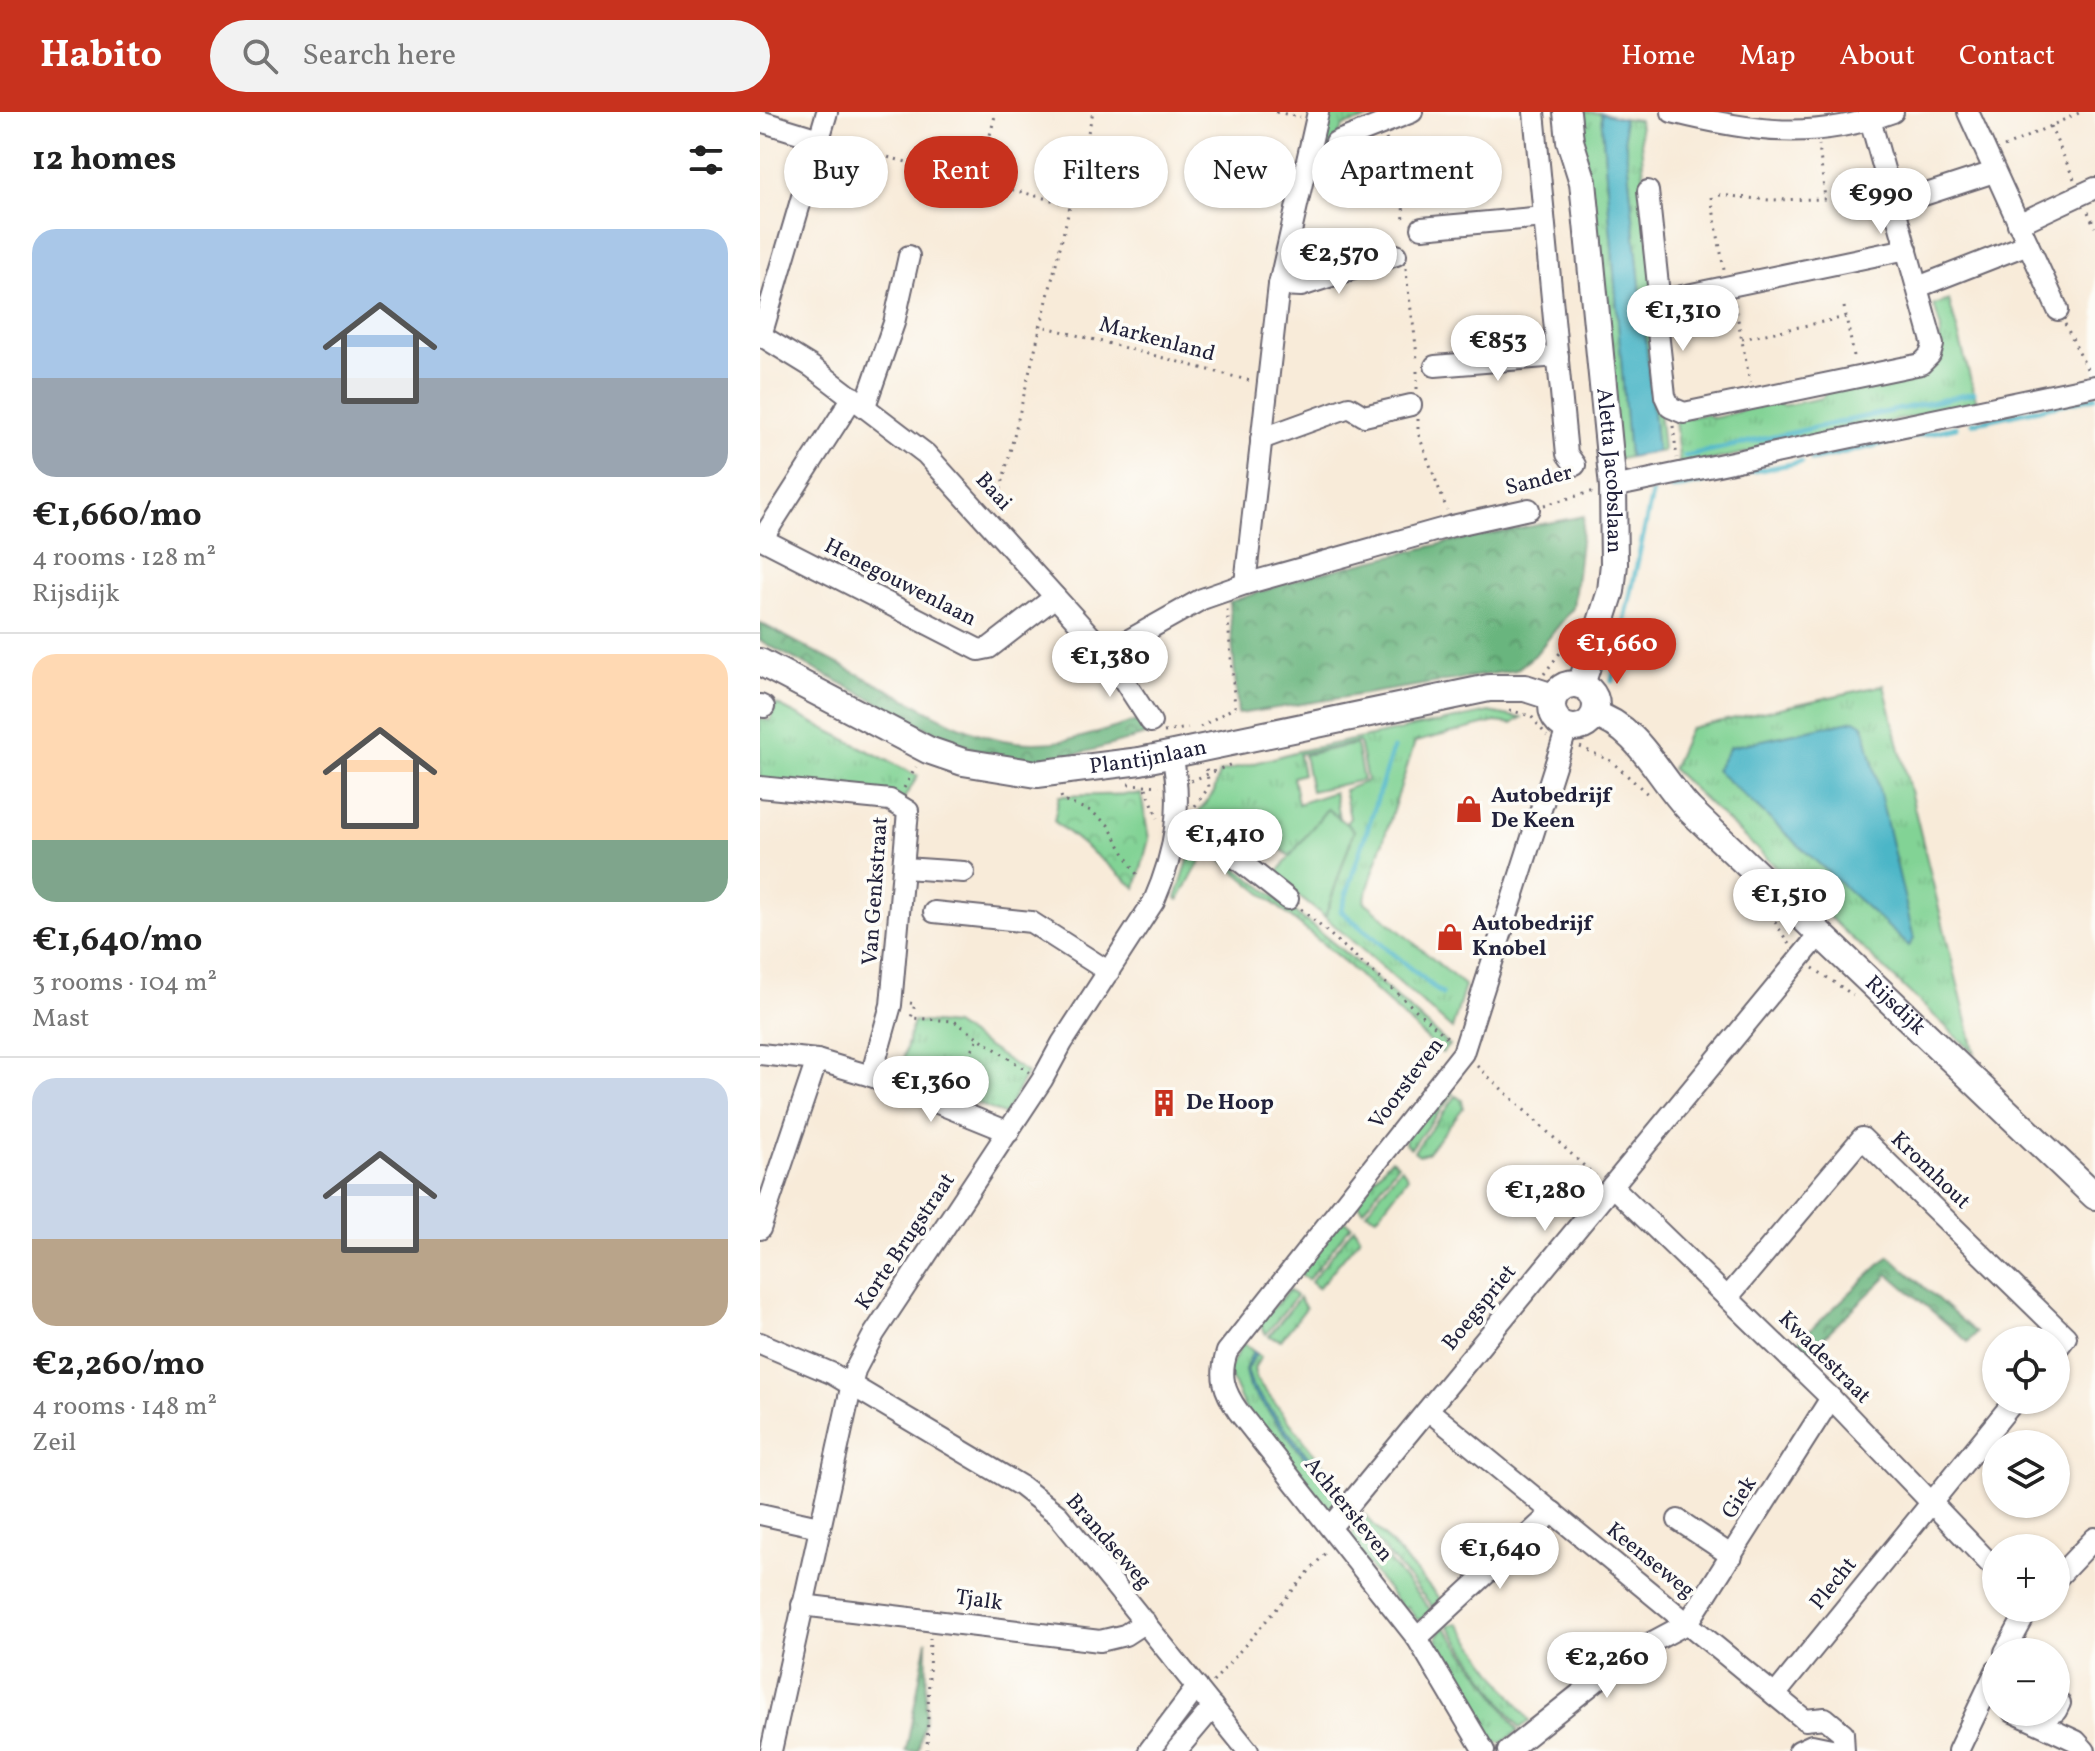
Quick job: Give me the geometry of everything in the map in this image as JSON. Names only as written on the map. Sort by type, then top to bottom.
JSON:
[{"type":"main road","name":"Aletta Jacobslaan","points":[[1567,112],[1569,135],[1583,182],[1613,487],[1613,578],[1581,685]]},
{"type":"main road","name":"Plantijnlaan","points":[[760,662],[914,743],[963,762],[1010,772],[1053,774],[1160,736],[1489,688],[1525,688],[1553,697]]},
{"type":"main road","points":[[1581,685],[1594,697],[1595,715],[1584,727],[1567,728],[1552,712],[1553,697],[1564,686],[1581,685]]},
{"type":"main road","name":"Rijsdijk","points":[[1595,715],[1616,723],[1635,738],[1669,789],[2095,1196]]},
{"type":"street","points":[[820,136],[827,112]]},
{"type":"street","points":[[1351,136],[1412,112]]},
{"type":"street","points":[[1534,112],[1567,454],[1575,465]]},
{"type":"street","points":[[1672,112],[1751,130],[1787,133],[1817,130],[1893,112]]},
{"type":"street","points":[[1968,112],[2058,310]]},
{"type":"street","points":[[1235,587],[1261,439],[1279,285],[1316,116]]},
{"type":"street","points":[[1870,116],[1896,204],[1933,345],[1930,355],[1921,364],[1684,413],[1674,410],[1665,396],[1656,313],[1667,298],[1907,249]]},
{"type":"street","points":[[760,121],[809,136]]},
{"type":"street","points":[[1896,204],[1991,163]]},
{"type":"street","points":[[1648,191],[1660,304]]},
{"type":"street","points":[[2018,224],[2088,191]]},
{"type":"street","points":[[760,335],[798,208]]},
{"type":"street","points":[[1414,228],[1544,217]]},
{"type":"street","points":[[1918,287],[2028,244]]},
{"type":"street","points":[[1279,285],[1301,286],[1401,254]]},
{"type":"street","points":[[761,538],[859,402],[894,323],[909,256]]},
{"type":"street","name":"Baai","points":[[760,335],[859,402],[926,454],[1106,653],[1160,736]]},
{"type":"street","points":[[1435,366],[1558,356]]},
{"type":"street","points":[[1613,487],[2095,386]]},
{"type":"street","points":[[1261,439],[1349,407],[1364,416],[1416,409]]},
{"type":"street","name":"Sander","points":[[1106,653],[1202,599],[1235,587],[1452,526],[1529,509]]},
{"type":"street","name":"Henegouwenlaan","points":[[761,538],[979,650],[989,648],[1055,597]]},
{"type":"street","name":"Voorsteven","points":[[1223,1382],[1227,1352],[1463,1053],[1567,728]]},
{"type":"street","name":"Korte Brugstraat","points":[[773,1751],[850,1386],[868,1342],[1009,1132],[1154,901],[1165,877],[1176,828],[1178,783],[1160,736]]},
{"type":"street","name":"Van Genkstraat","points":[[760,787],[897,801],[905,807],[909,816],[891,1001],[871,1076]]},
{"type":"street","points":[[1176,828],[1212,839],[1288,899]]},
{"type":"street","points":[[904,868],[964,872]]},
{"type":"street","points":[[934,912],[1031,922],[1109,972]]},
{"type":"street","name":"Boegspriet","points":[[1335,1532],[1428,1410],[1819,935]]},
{"type":"street","points":[[760,1054],[817,1060],[871,1076],[1009,1132]]},
{"type":"street","points":[[760,1229],[765,1200],[817,1060]]},
{"type":"street","name":"Kromhout","points":[[1728,1297],[1862,1138],[2055,1326]]},
{"type":"street","name":"Kwadestraat","points":[[1612,1186],[1831,1398],[1982,1556]]},
{"type":"street","name":"Brandseweg","points":[[760,1343],[831,1373],[1021,1486],[1058,1515],[1248,1751]]},
{"type":"street","name":"Achtersteven","points":[[1223,1382],[1238,1411],[1417,1638],[1484,1751]]},
{"type":"street","name":"Giek","points":[[1688,1623],[1831,1398]]},
{"type":"street","name":"Keenseweg","points":[[1428,1410],[1805,1720],[1825,1718],[1843,1733],[1842,1751]]},
{"type":"street","points":[[1930,1503],[2003,1414]]},
{"type":"street","name":"Plecht","points":[[1775,1695],[1930,1503]]},
{"type":"street","points":[[1417,1638],[1553,1512]]},
{"type":"street","points":[[760,1514],[819,1527]]},
{"type":"street","points":[[1678,1520],[1732,1556]]},
{"type":"street","points":[[2070,1564],[2095,1538]]},
{"type":"street","name":"Tjalk","points":[[802,1605],[874,1617],[930,1619],[1100,1641],[1125,1635],[1145,1622]]},
{"type":"street","points":[[1508,1751],[1630,1654],[1688,1623]]},
{"type":"street","points":[[1149,1751],[1204,1696]]},
{"type":"street","points":[[1176,1751],[1204,1696]]},
{"type":"street","points":[[1958,1751],[1982,1714]]},
{"type":"street","points":[[1805,1720],[1805,1748],[1842,1751]]},
{"type":"street","points":[[2068,1726],[2085,1742]]},
{"type":"path","points":[[990,136],[996,112]]},
{"type":"path","points":[[1087,136],[1093,112]]},
{"type":"path","points":[[1276,112],[1316,116]]},
{"type":"path","points":[[1991,163],[2050,126],[2081,112]]},
{"type":"path","points":[[1380,124],[1385,136]]},
{"type":"path","points":[[2050,126],[2088,191],[2095,227]]},
{"type":"path","points":[[1719,195],[1769,200],[1825,199],[1817,130]]},
{"type":"path","points":[[1711,197],[1753,398]]},
{"type":"path","points":[[992,527],[1068,208]]},
{"type":"path","points":[[1409,208],[1414,228]]},
{"type":"path","points":[[1401,254],[1408,298],[1416,323],[1418,433],[1452,526]]},
{"type":"path","points":[[1844,307],[1858,377]]},
{"type":"path","points":[[2058,310],[2095,386]]},
{"type":"path","points":[[1742,339],[1846,317]]},
{"type":"path","name":"Markenland","points":[[1038,325],[1267,385]]},
{"type":"path","points":[[1674,410],[1679,475]]},
{"type":"path","name":"Sander","points":[[1529,509],[1613,487]]},
{"type":"path","name":"Plantijnlaan","points":[[1160,736],[1200,727],[1235,707],[1235,587]]},
{"type":"path","points":[[897,801],[918,763]]},
{"type":"path","points":[[1061,796],[1063,801],[1091,811],[1108,825],[1139,878]]},
{"type":"path","points":[[891,1001],[915,1004],[911,1018],[954,1021],[1042,1080]]},
{"type":"path","points":[[945,1106],[965,1058],[978,1038]]},
{"type":"path","points":[[1204,1696],[1335,1532]]},
{"type":"path","points":[[927,1751],[930,1619]]},
{"type":"green space","points":[[1331,112],[1391,112],[1343,126],[1338,136],[1325,136]]},
{"type":"green space","points":[[1583,112],[1601,113],[1629,457],[1616,460],[1578,129],[1582,128]]},
{"type":"green space","points":[[1623,118],[1639,120],[1655,299],[1650,309],[1663,451],[1657,452]]},
{"type":"green space","points":[[1949,300],[1977,403],[1680,467],[1675,420],[1706,414],[1713,418],[1776,400],[1782,406],[1822,398],[1827,390],[1861,383],[1871,388],[1931,368],[1938,362],[1941,329],[1934,305]]},
{"type":"green space","points":[[1584,516],[1573,608],[1535,655],[1516,670],[1238,714],[1229,602],[1312,575],[1449,542]]},
{"type":"green space","points":[[760,623],[936,715],[983,735],[1016,742],[1047,743],[1078,738],[1136,721],[1146,735],[1081,753],[1049,758],[1015,758],[980,751],[931,730],[760,641]]},
{"type":"green space","points":[[1884,685],[1975,1054],[1672,769],[1690,728]]},
{"type":"green space","points":[[776,704],[918,776],[903,800],[760,780],[760,718],[770,721]]},
{"type":"green space","points":[[1489,712],[1521,718],[1512,724],[1495,722],[1415,742],[1364,901],[1465,986],[1452,1029],[1325,917],[1354,830],[1346,823],[1350,818],[1344,790],[1367,781],[1359,742],[1299,754],[1303,774],[1293,777],[1298,804],[1334,792],[1339,818],[1327,809],[1290,856],[1260,833],[1241,856],[1197,823],[1199,812],[1214,792],[1219,773],[1298,751]]},
{"type":"green space","points":[[1356,744],[1363,780],[1311,791],[1304,755]]},
{"type":"green space","points":[[1141,794],[1149,839],[1136,888],[1054,821],[1059,796]]},
{"type":"green space","points":[[1327,809],[1354,830],[1325,917],[1274,877]]},
{"type":"green space","points":[[1195,839],[1326,937],[1449,1045],[1442,1053],[1341,959],[1213,853],[1203,856],[1179,900],[1176,898]]},
{"type":"green space","points":[[913,1021],[954,1025],[1027,1073],[1005,1115],[900,1072]]},
{"type":"green space","points":[[1448,1090],[1453,1094],[1411,1148],[1405,1144],[1406,1136],[1441,1092]]},
{"type":"green space","points":[[1456,1096],[1462,1100],[1463,1108],[1427,1153],[1419,1155],[1414,1151]]},
{"type":"green space","points":[[1391,1159],[1398,1164],[1363,1210],[1356,1199]]},
{"type":"green space","points":[[1401,1167],[1408,1177],[1377,1217],[1366,1212]]},
{"type":"green space","points":[[1345,1221],[1351,1225],[1308,1280],[1301,1275],[1302,1269],[1339,1222]]},
{"type":"green space","points":[[1354,1227],[1360,1238],[1318,1288],[1311,1282]]},
{"type":"green space","points":[[1889,1256],[1976,1333],[1968,1342],[1889,1274],[1801,1359],[1790,1349]]},
{"type":"green space","points":[[1289,1290],[1296,1296],[1266,1334],[1259,1323]]},
{"type":"green space","points":[[1299,1298],[1306,1308],[1281,1340],[1269,1336]]},
{"type":"green space","points":[[1243,1343],[1253,1351],[1245,1370],[1249,1387],[1339,1502],[1331,1513],[1245,1409],[1228,1371]]},
{"type":"green space","points":[[1256,1353],[1261,1357],[1254,1368],[1256,1379],[1346,1494],[1342,1499],[1252,1386],[1247,1370]]},
{"type":"green space","points":[[1365,1515],[1441,1600],[1433,1607],[1357,1518]]},
{"type":"green space","points":[[1354,1521],[1431,1610],[1423,1620],[1416,1619],[1407,1606],[1403,1609],[1347,1538],[1355,1532],[1350,1527]]},
{"type":"green space","points":[[1458,1623],[1530,1721],[1520,1728],[1448,1625]]},
{"type":"green space","points":[[1445,1627],[1491,1688],[1518,1731],[1502,1743],[1490,1742],[1435,1656],[1439,1653],[1437,1636]]},
{"type":"green space","points":[[927,1640],[926,1714],[918,1751],[906,1751]]},
{"type":"water","points":[[1601,113],[1623,118],[1657,452],[1629,457]]},
{"type":"water","points":[[1855,720],[1863,725],[1866,734],[1914,939],[1909,946],[1716,770],[1730,747]]},
{"type":"water","points":[[1253,1351],[1256,1353],[1247,1370],[1252,1386],[1335,1491],[1333,1493],[1249,1387],[1245,1370]]},
{"type":"waterway","points":[[1685,456],[1974,393]]},
{"type":"waterway","points":[[1973,423],[2095,397]]},
{"type":"waterway","points":[[1812,460],[1956,427]]},
{"type":"waterway","points":[[1750,472],[1801,462]]},
{"type":"waterway","points":[[1731,477],[1739,475]]},
{"type":"waterway","points":[[1672,489],[1719,479]]},
{"type":"waterway","points":[[1612,681],[1652,494]]},
{"type":"waterway","points":[[1393,749],[1341,911],[1442,994]]},
{"type":"place","name":"Autobedrijf De Keen","points":[[1469,809]]},
{"type":"place","name":"Autobedrijf Knobel","points":[[1450,937]]},
{"type":"place","name":"De Hoop","points":[[1164,1103]]}]
